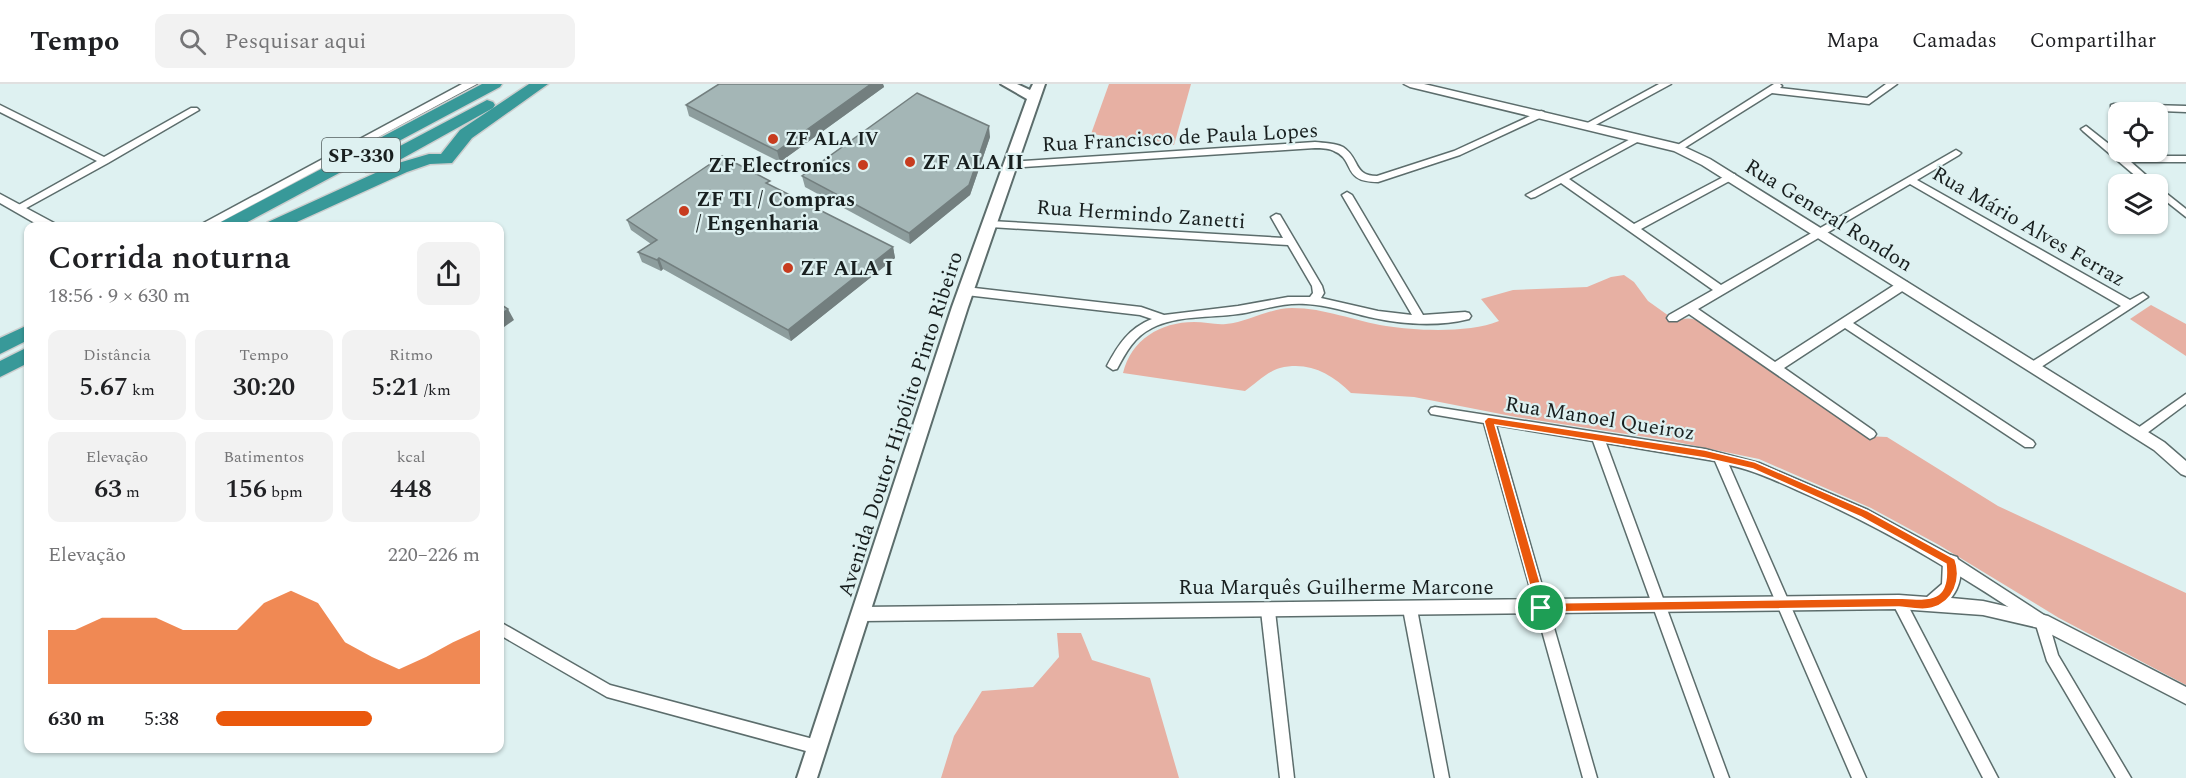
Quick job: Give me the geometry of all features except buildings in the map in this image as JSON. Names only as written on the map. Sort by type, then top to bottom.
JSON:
[{"type":"highway","name":"SP-330","points":[[260,219],[494,84]]},
{"type":"highway","name":"SP-330","points":[[260,219],[526,84]]},
{"type":"highway","points":[[283,222],[401,168],[421,161],[446,159],[466,134],[540,84]]},
{"type":"highway","points":[[0,347],[24,340]]},
{"type":"highway","points":[[0,370],[24,341]]},
{"type":"main road","points":[[1007,84],[1037,91]]},
{"type":"main road","name":"Avenida Doutor Hipólito Pinto Ribeiro","points":[[807,778],[966,291],[1037,91]]},
{"type":"street","points":[[212,222],[471,84]]},
{"type":"street","name":"Rua General Rondon","points":[[1410,84],[1678,148],[1732,176],[2034,366],[2159,446],[2186,470]]},
{"type":"street","points":[[1587,126],[1666,84]]},
{"type":"street","points":[[1678,148],[1781,84]]},
{"type":"street","points":[[1771,90],[1869,101],[1892,84]]},
{"type":"street","points":[[0,108],[105,161]]},
{"type":"street","points":[[2168,108],[2186,109]]},
{"type":"street","points":[[19,209],[194,110]]},
{"type":"street","name":"Rua Francisco de Paula Lopes","points":[[1010,165],[1315,145],[1331,146],[1343,152],[1357,175],[1366,180],[1378,179],[1457,153],[1541,114]]},
{"type":"street","points":[[2086,129],[2108,148]]},
{"type":"street","points":[[1531,195],[1638,138]]},
{"type":"street","points":[[1673,318],[1956,153]]},
{"type":"street","points":[[2168,159],[2186,159]]},
{"type":"street","points":[[2125,162],[2139,174]]},
{"type":"street","points":[[1633,229],[1732,176]]},
{"type":"street","points":[[1562,179],[1721,290]]},
{"type":"street","name":"Rua Mário Alves Ferraz","points":[[1910,180],[2130,305]]},
{"type":"street","points":[[1347,195],[1420,319]]},
{"type":"street","points":[[0,198],[42,222]]},
{"type":"street","points":[[2168,198],[2186,214]]},
{"type":"street","points":[[1276,217],[1317,286],[1319,293],[1313,301]]},
{"type":"street","points":[[241,222],[260,219]]},
{"type":"street","name":"Rua Hermindo Zanetti","points":[[990,224],[1291,242]]},
{"type":"street","points":[[1775,368],[1903,285]]},
{"type":"street","points":[[966,291],[1141,311],[1162,319]]},
{"type":"street","points":[[2034,366],[2143,297]]},
{"type":"street","points":[[1113,366],[1119,351],[1144,327],[1162,319],[1193,313],[1239,310],[1279,301],[1313,301],[1380,316],[1420,319],[1465,316]]},
{"type":"street","points":[[1689,308],[1870,434]]},
{"type":"street","points":[[1845,322],[2029,444]]},
{"type":"street","points":[[2139,433],[2186,398]]},
{"type":"street","name":"Rua Manoel Queiroz","points":[[1435,411],[1755,466],[1864,514],[1951,562],[2042,621]]},
{"type":"street","points":[[1488,421],[1590,778]]},
{"type":"street","points":[[1598,438],[1722,778]]},
{"type":"street","points":[[1719,458],[1859,778]]},
{"type":"street","points":[[1930,604],[1946,594],[1953,581],[1951,562]]},
{"type":"street","points":[[1899,602],[1991,778]]},
{"type":"street","name":"Rua Marquês Guilherme Marcone","points":[[862,614],[957,611],[1268,611],[1899,602],[1983,608],[2042,621],[2186,696]]},
{"type":"street","points":[[1410,609],[1442,778]]},
{"type":"street","points":[[1268,611],[1287,778]]},
{"type":"street","points":[[2042,621],[2052,657],[2124,778]]},
{"type":"street","points":[[504,630],[607,691],[817,747]]},
{"type":"shaded area","points":[[1109,84],[1191,84],[1174,145],[1091,134]]},
{"type":"shaded area","points":[[1624,275],[1634,282],[1648,301],[1676,321],[1690,319],[1703,323],[1865,436],[1887,437],[1998,506],[2186,593],[2186,685],[2059,618],[1939,545],[1871,508],[1759,459],[1672,441],[1516,417],[1414,397],[1351,393],[1327,374],[1300,366],[1275,370],[1245,391],[1123,373],[1127,361],[1140,342],[1159,329],[1170,325],[1194,322],[1226,324],[1275,310],[1292,308],[1328,312],[1399,328],[1428,330],[1474,328],[1499,321],[1481,299],[1513,290],[1587,287],[1611,277]]},
{"type":"shaded area","points":[[2151,305],[2186,324],[2186,356],[2130,319]]},
{"type":"shaded area","points":[[1057,633],[1081,633],[1092,660],[1150,678],[1179,778],[941,778],[954,736],[982,691],[1033,687],[1059,657]]},
{"type":"place","name":"ZF ALA IV","points":[[773,139]]},
{"type":"place","name":"ZF ALA II","points":[[910,162]]},
{"type":"place","name":"ZF Electronics","points":[[863,165]]},
{"type":"place","name":"ZF TI / Compras / Engenharia","points":[[684,211]]},
{"type":"place","name":"ZF ALA I","points":[[788,268]]},
{"type":"route","points":[[1488,421],[1705,454],[1755,466],[1864,514],[1951,562],[1953,581],[1946,594],[1930,604],[1899,602],[1541,608],[1488,421]]}]
